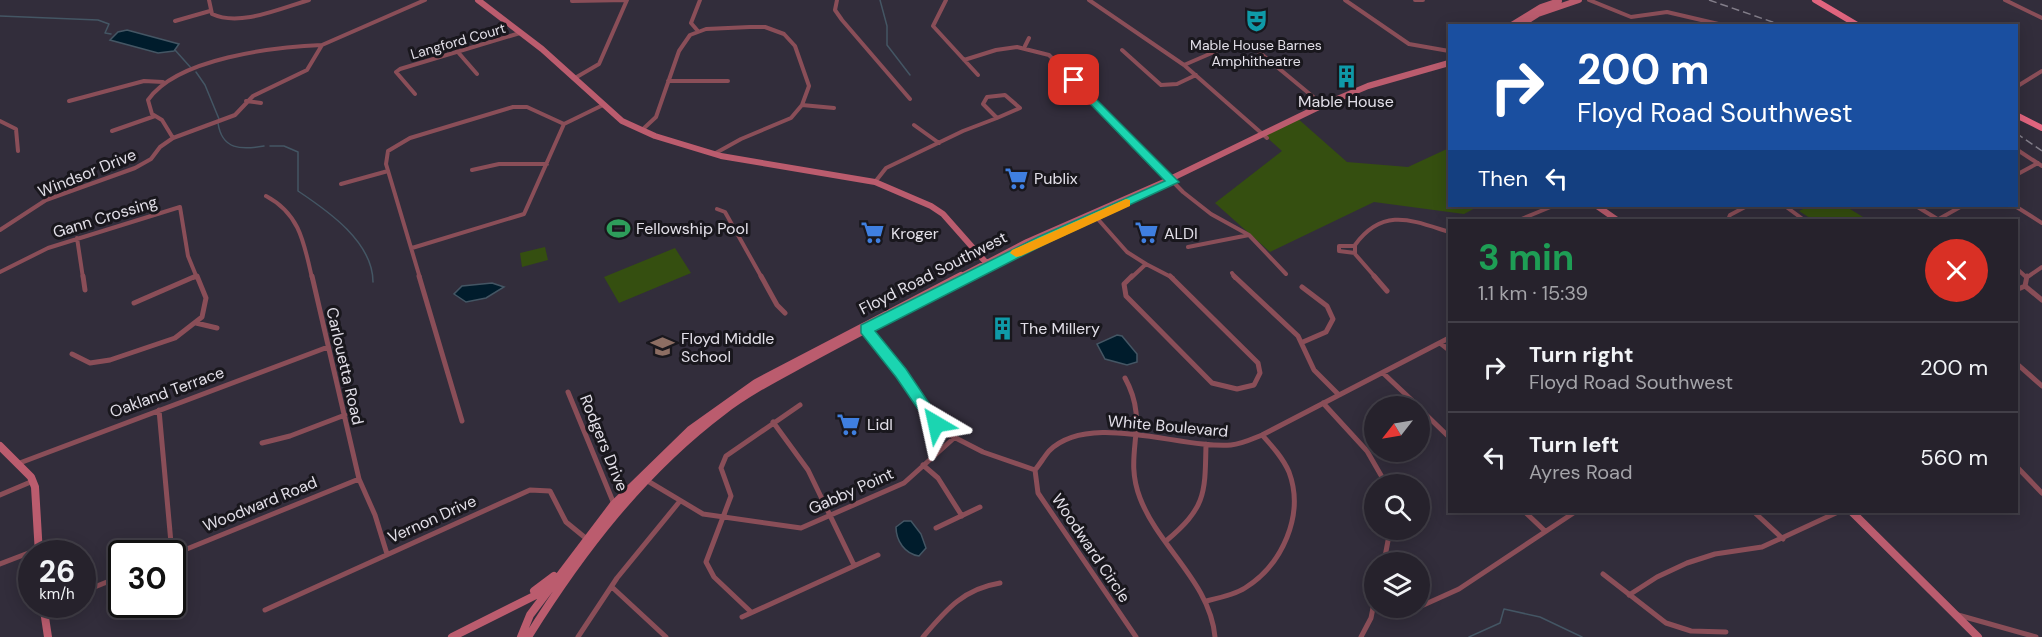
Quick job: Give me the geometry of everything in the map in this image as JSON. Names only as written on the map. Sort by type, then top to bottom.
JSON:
[{"type":"main road","points":[[478,0],[575,78],[622,121],[714,154],[804,172],[875,182],[931,206],[943,214],[988,264]]},
{"type":"main road","points":[[1513,24],[1534,10],[1562,0]]},
{"type":"main road","points":[[1522,24],[1538,14],[1579,0]]},
{"type":"main road","points":[[1815,0],[1856,24]]},
{"type":"main road","name":"Floyd Road Southwest","points":[[1265,136],[1323,105],[1362,89],[1448,63]]},
{"type":"main road","name":"Floyd Road Southwest","points":[[988,264],[1095,217],[1350,97],[1448,68]]},
{"type":"main road","points":[[2018,117],[2042,128]]},
{"type":"main road","name":"Floyd Road Southwest","points":[[528,637],[588,540],[614,504],[690,430],[725,402],[756,383],[988,264],[1172,180]]},
{"type":"main road","points":[[1598,207],[1616,219]]},
{"type":"main road","name":"Floyd Road Southwest","points":[[521,637],[530,615],[570,559],[646,480],[702,428],[739,399],[865,327]]},
{"type":"main road","points":[[0,446],[33,481],[37,501],[39,540]]},
{"type":"main road","points":[[1853,513],[1977,637]]},
{"type":"main road","points":[[524,600],[547,582],[570,559]]},
{"type":"main road","points":[[452,637],[561,582]]},
{"type":"main road","points":[[501,612],[528,604],[530,615]]},
{"type":"main road","points":[[47,618],[48,637]]},
{"type":"street","points":[[209,0],[210,11],[216,18],[233,18],[291,2],[309,0]]},
{"type":"street","points":[[173,138],[162,120],[154,116],[148,100],[150,94],[163,82],[222,60],[262,49],[322,45],[425,0]]},
{"type":"street","points":[[572,1],[627,0],[599,64],[591,71],[575,78]]},
{"type":"street","points":[[700,0],[692,23],[694,30],[765,27],[790,38],[809,86],[802,105],[791,118],[741,139],[714,154]]},
{"type":"street","points":[[837,0],[835,10],[842,20],[910,99]]},
{"type":"street","points":[[946,0],[933,26],[978,75]]},
{"type":"street","points":[[1089,0],[1184,65],[1265,136]]},
{"type":"street","points":[[1345,0],[1408,44],[1448,51]]},
{"type":"street","points":[[1415,0],[1423,0]]},
{"type":"street","points":[[1589,0],[1631,17],[1667,12],[1718,24]]},
{"type":"street","points":[[2005,0],[2042,18]]},
{"type":"street","points":[[175,21],[210,11]]},
{"type":"street","points":[[642,130],[656,117],[683,42],[700,30]]},
{"type":"street","name":"Langford Court","points":[[415,94],[396,72],[421,61],[520,33]]},
{"type":"street","points":[[1025,46],[1029,38]]},
{"type":"street","points":[[1184,65],[1228,46],[1248,43],[1323,105]]},
{"type":"street","name":"Windsor Drive","points":[[0,230],[46,200],[135,168],[151,159],[160,147],[173,138],[230,118],[246,101],[307,70],[322,45]]},
{"type":"street","points":[[964,60],[1003,48],[1025,46],[1049,55],[1172,180],[1211,214],[1249,236],[1286,274]]},
{"type":"street","points":[[1122,50],[1161,85],[1177,84],[1196,75]]},
{"type":"street","points":[[457,51],[477,74]]},
{"type":"street","points":[[2018,86],[2042,71]]},
{"type":"street","points":[[69,101],[138,82],[150,80],[163,82]]},
{"type":"street","points":[[668,81],[728,81]]},
{"type":"street","points":[[1159,92],[1161,85]]},
{"type":"street","points":[[875,182],[886,168],[963,131],[999,120],[1018,110],[1019,106],[1005,95],[987,97],[983,104],[999,120]]},
{"type":"street","points":[[246,101],[261,102]]},
{"type":"street","points":[[412,248],[524,214],[564,124],[603,105]]},
{"type":"street","points":[[802,105],[834,108]]},
{"type":"street","points":[[462,421],[388,171],[388,151],[399,142],[503,110],[526,107],[564,124]]},
{"type":"street","points":[[111,131],[154,116]]},
{"type":"street","points":[[0,121],[16,129],[18,151]]},
{"type":"street","points":[[914,125],[939,143]]},
{"type":"street","points":[[2018,149],[2040,165]]},
{"type":"street","points":[[472,170],[499,164],[547,164]]},
{"type":"street","points":[[2018,174],[2040,165]]},
{"type":"street","points":[[341,184],[388,171]]},
{"type":"street","name":"Carlouetta Road","points":[[266,196],[281,203],[294,218],[301,231],[359,479],[375,515],[387,554]]},
{"type":"street","name":"Gann Crossing","points":[[0,272],[34,253],[180,207],[188,256],[204,289],[207,306],[196,323]]},
{"type":"street","points":[[1521,219],[1551,207]]},
{"type":"street","points":[[1788,207],[1805,219]]},
{"type":"street","points":[[1795,212],[1797,207]]},
{"type":"street","points":[[1918,207],[1936,219]]},
{"type":"street","points":[[1940,219],[1960,207]]},
{"type":"street","points":[[2017,207],[2042,223]]},
{"type":"street","points":[[717,209],[725,212],[777,305],[785,313]]},
{"type":"street","points":[[1095,217],[1127,252],[1173,278],[1258,363],[1261,369],[1258,381],[1240,390],[1225,389],[1212,383],[1141,312],[1126,296],[1123,287],[1146,264]]},
{"type":"street","points":[[1355,253],[1344,253],[1339,250],[1338,246],[1355,246],[1385,221],[1406,219],[1448,232]]},
{"type":"street","points":[[1188,247],[1249,236]]},
{"type":"street","points":[[77,238],[85,290]]},
{"type":"street","points":[[1355,246],[1355,253],[1387,291]]},
{"type":"street","points":[[2026,277],[2042,267]]},
{"type":"street","points":[[2018,270],[2026,277]]},
{"type":"street","points":[[1232,273],[1237,282],[1303,342],[1314,370],[1339,395]]},
{"type":"street","points":[[134,303],[197,276]]},
{"type":"street","points":[[2025,286],[2026,277]]},
{"type":"street","points":[[2018,289],[2025,286]]},
{"type":"street","points":[[2025,286],[2042,300]]},
{"type":"street","points":[[1302,287],[1327,306],[1333,319],[1326,332],[1303,342]]},
{"type":"street","points":[[72,354],[84,362],[102,362],[175,338],[196,323],[217,328]]},
{"type":"street","points":[[865,327],[901,373],[924,410],[936,424],[954,438],[1035,470]]},
{"type":"street","name":"White Boulevard","points":[[1035,470],[1046,452],[1066,439],[1095,434],[1136,435],[1206,444],[1240,444],[1262,435],[1448,339]]},
{"type":"street","points":[[1440,343],[1448,349]]},
{"type":"street","name":"Oakland Terrace","points":[[17,464],[327,347]]},
{"type":"street","points":[[2018,365],[2042,386]]},
{"type":"street","points":[[1383,373],[1407,396]]},
{"type":"street","points":[[1125,378],[1138,401],[1134,481],[1145,511],[1206,602],[1212,616],[1215,637]]},
{"type":"street","name":"Rodgers Drive","points":[[568,392],[603,482],[614,504]]},
{"type":"street","points":[[1323,404],[1360,443],[1381,474]]},
{"type":"street","points":[[751,612],[708,570],[706,562],[731,496],[721,468],[726,456],[800,405]]},
{"type":"street","points":[[159,410],[171,540]]},
{"type":"street","points":[[262,443],[345,416]]},
{"type":"street","points":[[1430,419],[1448,436]]},
{"type":"street","points":[[773,422],[786,435],[832,517],[854,565]]},
{"type":"street","points":[[1206,602],[1239,591],[1259,578],[1281,550],[1292,526],[1294,505],[1289,473],[1262,435]]},
{"type":"street","name":"Gabby Point","points":[[646,480],[703,514],[722,519],[801,528],[832,517],[904,483],[954,438]]},
{"type":"street","points":[[1166,541],[1190,521],[1201,507],[1205,494],[1206,444]]},
{"type":"street","points":[[923,465],[938,478],[962,516]]},
{"type":"street","points":[[2018,468],[2042,493]]},
{"type":"street","name":"Woodward Circle","points":[[1035,470],[1038,493],[1137,637]]},
{"type":"street","name":"Woodward Road","points":[[186,548],[359,479]]},
{"type":"street","points":[[0,495],[33,481]]},
{"type":"street","name":"Vernon Drive","points":[[265,610],[515,496],[543,489],[550,491],[566,522],[588,540]]},
{"type":"street","points":[[578,637],[613,588],[617,578],[680,501]]},
{"type":"street","points":[[936,528],[980,507]]},
{"type":"street","points":[[1526,513],[1545,531]]},
{"type":"street","points":[[1430,602],[1458,589],[1573,513]]},
{"type":"street","points":[[1755,513],[1783,539]]},
{"type":"street","points":[[1629,595],[1649,581],[1701,559],[1743,553],[1783,539],[1836,513]]},
{"type":"street","points":[[742,617],[878,555]]},
{"type":"street","points":[[0,564],[18,558]]},
{"type":"street","points":[[1603,574],[1666,623],[1691,631],[1726,632]]},
{"type":"street","points":[[923,637],[960,595],[978,585],[1000,583]]},
{"type":"street","points":[[613,588],[666,637]]},
{"type":"street","points":[[1956,614],[2036,637]]},
{"type":"street","points":[[1361,637],[1371,618]]},
{"type":"green space","points":[[1296,117],[1347,162],[1408,167],[1448,148],[1448,207],[1477,207],[1464,214],[1374,202],[1270,252],[1215,203],[1282,151],[1262,133]]},
{"type":"green space","points":[[1807,207],[1847,207],[1866,219],[1811,219],[1799,211]]},
{"type":"green space","points":[[545,247],[548,260],[522,267],[520,253]]},
{"type":"green space","points":[[675,248],[691,273],[619,303],[604,277]]},
{"type":"water","points":[[127,30],[179,44],[174,51],[158,53],[110,40],[118,32]]},
{"type":"water","points":[[492,283],[504,287],[486,298],[466,302],[454,294],[462,286]]},
{"type":"water","points":[[1117,335],[1122,336],[1137,354],[1137,362],[1127,365],[1105,359],[1097,344]]},
{"type":"water","points":[[904,521],[911,521],[921,534],[926,548],[919,556],[910,553],[900,542],[896,527]]},
{"type":"waterway","points":[[880,0],[887,26],[887,45],[910,75]]},
{"type":"waterway","points":[[0,16],[98,20],[109,24],[105,33],[111,34]]},
{"type":"waterway","points":[[175,50],[192,69]]},
{"type":"waterway","points":[[196,72],[205,85],[219,119]]},
{"type":"waterway","points":[[218,123],[220,132],[228,143],[240,148],[264,146]]},
{"type":"waterway","points":[[270,146],[284,146],[298,152],[298,191],[335,218],[357,241],[366,254],[373,282]]},
{"type":"waterway","points":[[1469,637],[1500,623],[1504,609],[1540,617],[1582,637]]},
{"type":"railway","points":[[1709,0],[1778,24]]},
{"type":"railway","points":[[2018,134],[2042,151]]},
{"type":"slow traffic","points":[[1016,253],[1126,203]]},
{"type":"place","name":"Mable House Barnes Amphitheatre","points":[[1256,21]]},
{"type":"place","name":"Mable House","points":[[1346,76]]},
{"type":"place","name":"Publix","points":[[1016,178]]},
{"type":"place","name":"Fellowship Pool","points":[[618,228]]},
{"type":"place","name":"Kroger","points":[[873,233]]},
{"type":"place","name":"ALDI","points":[[1146,233]]},
{"type":"place","name":"The Millery","points":[[1002,328]]},
{"type":"place","name":"Floyd Middle School","points":[[663,347]]},
{"type":"place","name":"Lidl","points":[[849,424]]},
{"type":"route","points":[[936,424],[924,410],[901,373],[866,329],[1042,240],[1173,182],[1074,80]]}]
